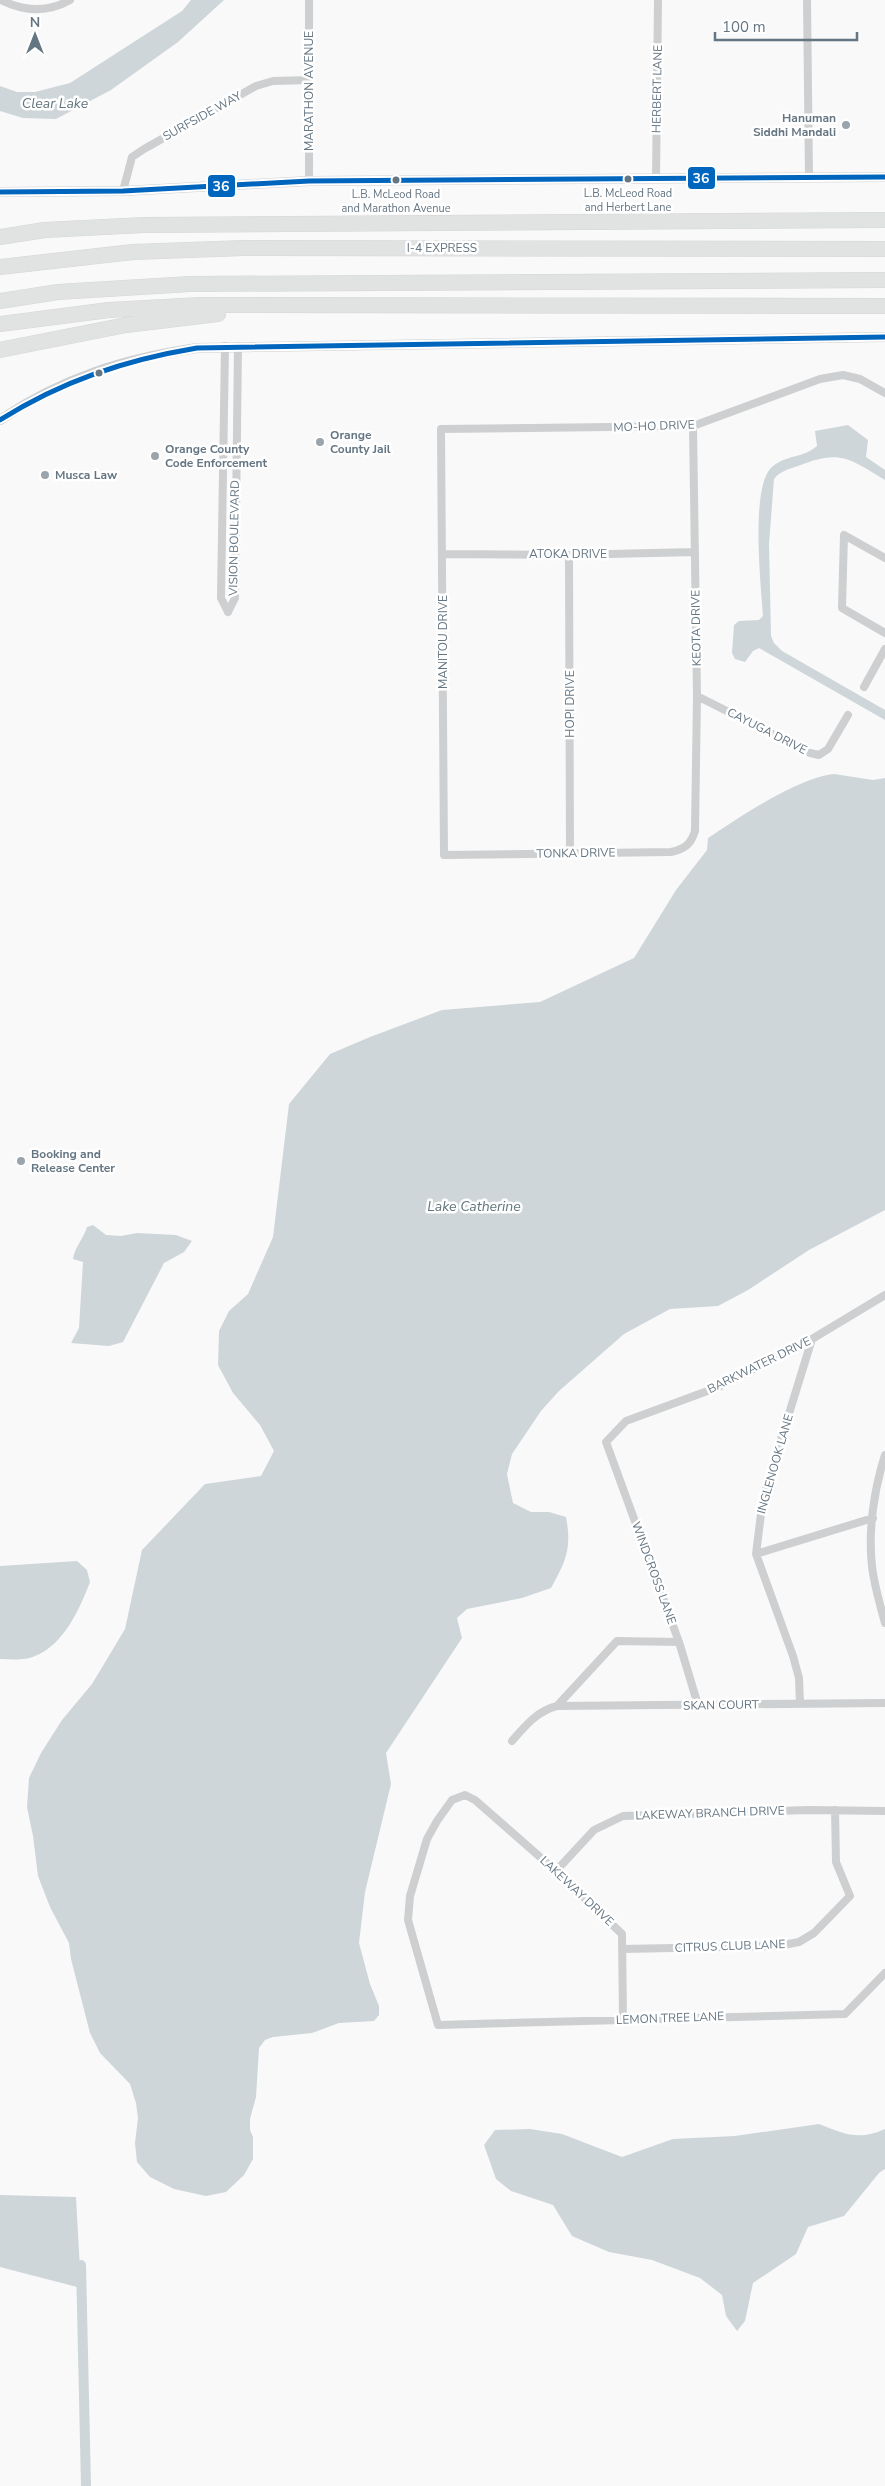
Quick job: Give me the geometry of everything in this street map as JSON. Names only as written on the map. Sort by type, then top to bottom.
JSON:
[{"type":"highway","points":[[0,236],[44,230],[144,225],[885,220]]},
{"type":"highway","points":[[0,226],[44,230]]},
{"type":"highway","name":"I-4 EXPRESS","points":[[0,267],[133,252],[244,248],[885,249]]},
{"type":"highway","points":[[0,300],[68,291],[190,284],[885,280]]},
{"type":"highway","points":[[0,350],[126,325],[316,305]]},
{"type":"highway","points":[[0,324],[62,315],[150,307],[316,305],[665,308],[885,306]]},
{"type":"street","points":[[1,0],[22,9],[44,9],[70,0]]},
{"type":"street","name":"MARATHON AVENUE","points":[[309,0],[309,182]]},
{"type":"street","name":"HERBERT LANE","points":[[656,179],[658,0]]},
{"type":"street","points":[[807,0],[809,177]]},
{"type":"street","name":"SURFSIDE WAY","points":[[123,191],[132,157],[144,149],[256,86],[273,81],[310,80]]},
{"type":"street","points":[[0,192],[123,191],[309,182],[885,177]]},
{"type":"street","points":[[0,420],[55,387],[88,374],[152,355],[225,346],[885,337]]},
{"type":"street","name":"VISION BOULEVARD","points":[[225,346],[221,598],[228,612],[235,598],[238,346]]},
{"type":"street","name":"MO-HO DRIVE","points":[[441,429],[693,426],[832,376],[843,375],[860,379],[885,393]]},
{"type":"street","name":"KEOTA DRIVE","points":[[693,426],[697,696],[695,830]]},
{"type":"street","name":"MANITOU DRIVE","points":[[441,429],[444,854]]},
{"type":"street","points":[[885,558],[844,535],[842,608],[885,633]]},
{"type":"street","name":"ATOKA DRIVE","points":[[442,554],[569,555],[694,552]]},
{"type":"street","name":"HOPI DRIVE","points":[[569,555],[570,854]]},
{"type":"street","points":[[864,687],[885,649]]},
{"type":"street","name":"CAYUGA DRIVE","points":[[697,696],[810,753],[819,755],[828,749],[848,716]]},
{"type":"street","name":"TONKA DRIVE","points":[[444,854],[672,852],[688,846],[695,830]]},
{"type":"street","name":"BARKWATER DRIVE","points":[[606,1442],[626,1421],[721,1386],[812,1339],[885,1295]]},
{"type":"street","name":"INGLENOOK LANE","points":[[800,1704],[799,1678],[793,1656],[756,1554],[763,1498],[812,1339]]},
{"type":"street","name":"WINDCROSS LANE","points":[[606,1442],[679,1642],[698,1705]]},
{"type":"street","points":[[885,1455],[880,1470],[871,1539],[872,1567],[885,1623]]},
{"type":"street","points":[[756,1554],[873,1518]]},
{"type":"street","points":[[512,1741],[527,1723],[540,1713],[557,1706],[617,1641],[679,1642]]},
{"type":"street","name":"SKAN COURT","points":[[557,1706],[885,1703]]},
{"type":"street","name":"LAKEWAY DRIVE","points":[[438,2024],[408,1920],[410,1896],[427,1838],[452,1800],[465,1795],[474,1800],[556,1871],[622,1934],[623,2020]]},
{"type":"street","name":"LAKEWAY BRANCH DRIVE","points":[[556,1871],[594,1830],[623,1816],[835,1810],[885,1811]]},
{"type":"street","name":"CITRUS CLUB LANE","points":[[622,1949],[778,1946],[799,1942],[814,1933],[850,1896],[836,1862],[835,1810]]},
{"type":"street","name":"LEMON TREE LANE","points":[[438,2024],[846,2014],[885,1973]]},
{"type":"water","name":"Clear Lake","points":[[191,0],[224,0],[178,42],[111,90],[56,119],[23,118],[0,111],[0,86],[17,92],[35,92],[70,83],[182,11]]},
{"type":"water","points":[[848,425],[868,440],[866,457],[885,470],[885,480],[853,461],[834,457],[812,461],[788,469],[774,479],[769,544],[771,636],[774,643],[782,651],[885,710],[885,720],[759,648],[753,651],[745,662],[735,659],[732,653],[734,625],[739,621],[759,620],[763,616],[758,537],[761,494],[765,478],[777,463],[806,453],[817,446],[815,431]]},
{"type":"water","name":"Lake Catherine","points":[[834,774],[873,780],[885,778],[885,1210],[809,1250],[748,1290],[718,1306],[670,1309],[624,1334],[559,1391],[541,1411],[512,1454],[507,1474],[513,1503],[531,1512],[549,1512],[566,1517],[568,1546],[564,1562],[551,1588],[522,1598],[467,1609],[457,1618],[462,1638],[386,1753],[391,1784],[365,1892],[359,1943],[370,1984],[379,2006],[379,2015],[374,2021],[339,2023],[312,2033],[273,2037],[265,2040],[259,2048],[256,2097],[250,2119],[250,2130],[253,2137],[253,2159],[244,2175],[226,2192],[206,2196],[174,2189],[150,2177],[137,2162],[135,2143],[138,2118],[130,2084],[100,2053],[90,2033],[71,1959],[69,1943],[50,1907],[38,1876],[27,1807],[29,1778],[41,1753],[62,1720],[92,1684],[125,1629],[142,1550],[205,1484],[261,1476],[274,1451],[260,1425],[233,1393],[218,1365],[219,1331],[229,1311],[248,1294],[273,1237],[289,1104],[330,1054],[370,1037],[442,1010],[540,1002],[634,958],[676,890],[707,850],[708,838],[786,790],[819,777]]},
{"type":"water","points":[[93,1225],[106,1235],[121,1236],[137,1233],[176,1235],[192,1241],[184,1252],[164,1263],[123,1342],[109,1346],[71,1343],[79,1328],[83,1262],[73,1259],[87,1227]]},
{"type":"water","points":[[77,1561],[87,1570],[90,1582],[76,1614],[63,1635],[45,1651],[31,1658],[0,1659],[0,1566]]},
{"type":"water","points":[[819,2124],[852,2135],[867,2135],[885,2129],[885,2169],[879,2173],[844,2216],[808,2227],[796,2254],[753,2283],[745,2321],[737,2331],[726,2316],[722,2295],[700,2278],[652,2260],[609,2252],[572,2236],[553,2205],[511,2191],[496,2179],[484,2145],[495,2130],[530,2129],[562,2134],[622,2157],[673,2139],[735,2136]]},
{"type":"water","points":[[0,2195],[76,2197],[81,2288],[0,2267]]},
{"type":"waterway","points":[[81,2265],[86,2486]]},
{"type":"transit line","name":"36","points":[[0,192],[123,191],[309,181],[885,177]]},
{"type":"transit line","name":"36","points":[[0,420],[47,394],[95,374],[145,359],[197,348],[885,337]]},
{"type":"place","name":"Hanuman Siddhi Mandali","points":[[846,125]]},
{"type":"place","name":"L.B. McLeod Road and Herbert Lane","points":[[628,179]]},
{"type":"place","name":"L.B. McLeod Road and Marathon Avenue","points":[[396,180]]},
{"type":"place","name":"Orange County Jail","points":[[320,442]]},
{"type":"place","name":"Orange County Code Enforcement","points":[[155,456]]},
{"type":"place","name":"Musca Law","points":[[45,475]]},
{"type":"place","name":"Booking and Release Center","points":[[21,1161]]}]
